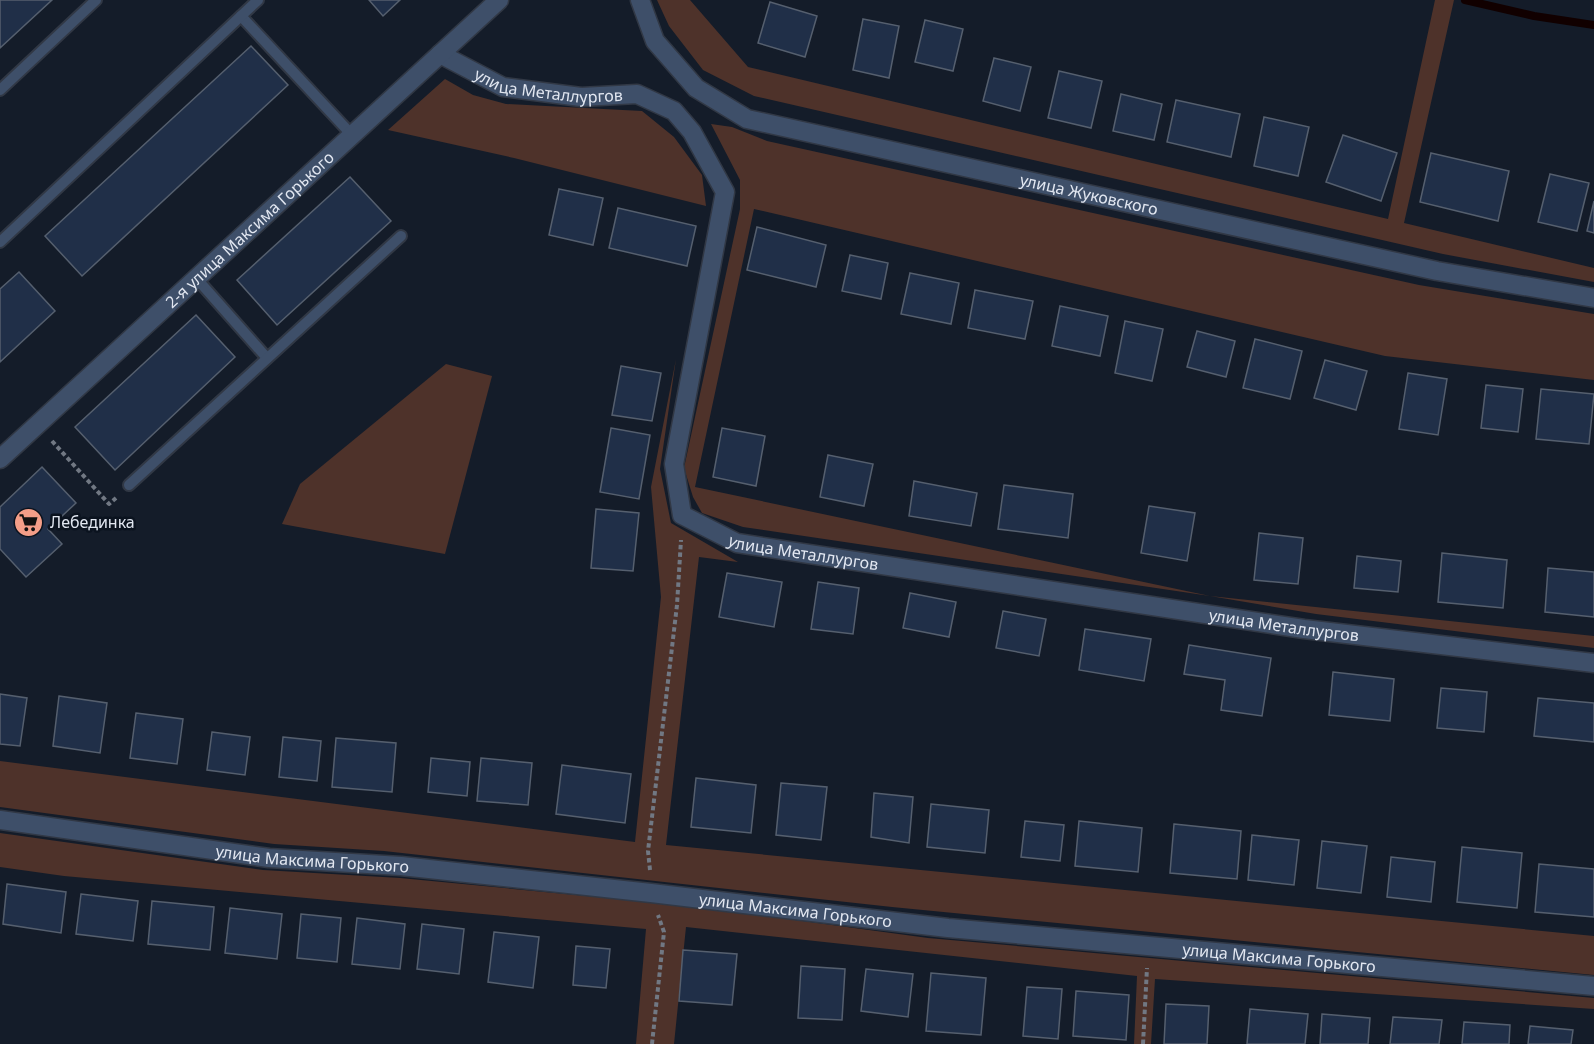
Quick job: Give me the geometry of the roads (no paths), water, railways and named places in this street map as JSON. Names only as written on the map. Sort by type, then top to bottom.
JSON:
[{"type":"street","name":"2-я улица Максима Горького","points":[[0,459],[499,0]]},
{"type":"street","name":"улица Жуковского","points":[[640,0],[655,41],[696,88],[747,119],[1437,271],[1594,298]]},
{"type":"street","name":"улица Металлургов","points":[[440,54],[503,87],[581,97],[637,94],[674,111],[693,132],[725,192],[674,464],[682,515],[737,543],[1304,629],[1594,663]]},
{"type":"street","points":[[674,111],[696,88]]},
{"type":"street","name":"улица Максима Горького","points":[[0,820],[269,858],[401,866],[651,892],[948,928],[1594,986]]},
{"type":"lane","points":[[0,90],[96,0]]},
{"type":"lane","points":[[0,242],[258,0]]},
{"type":"lane","points":[[241,16],[352,135]]},
{"type":"lane","points":[[129,485],[401,236]]},
{"type":"lane","points":[[196,279],[267,358]]},
{"type":"waterway","points":[[1465,0],[1534,16],[1594,25]]},
{"type":"place","name":"Лебединка","points":[[29,522]]}]
